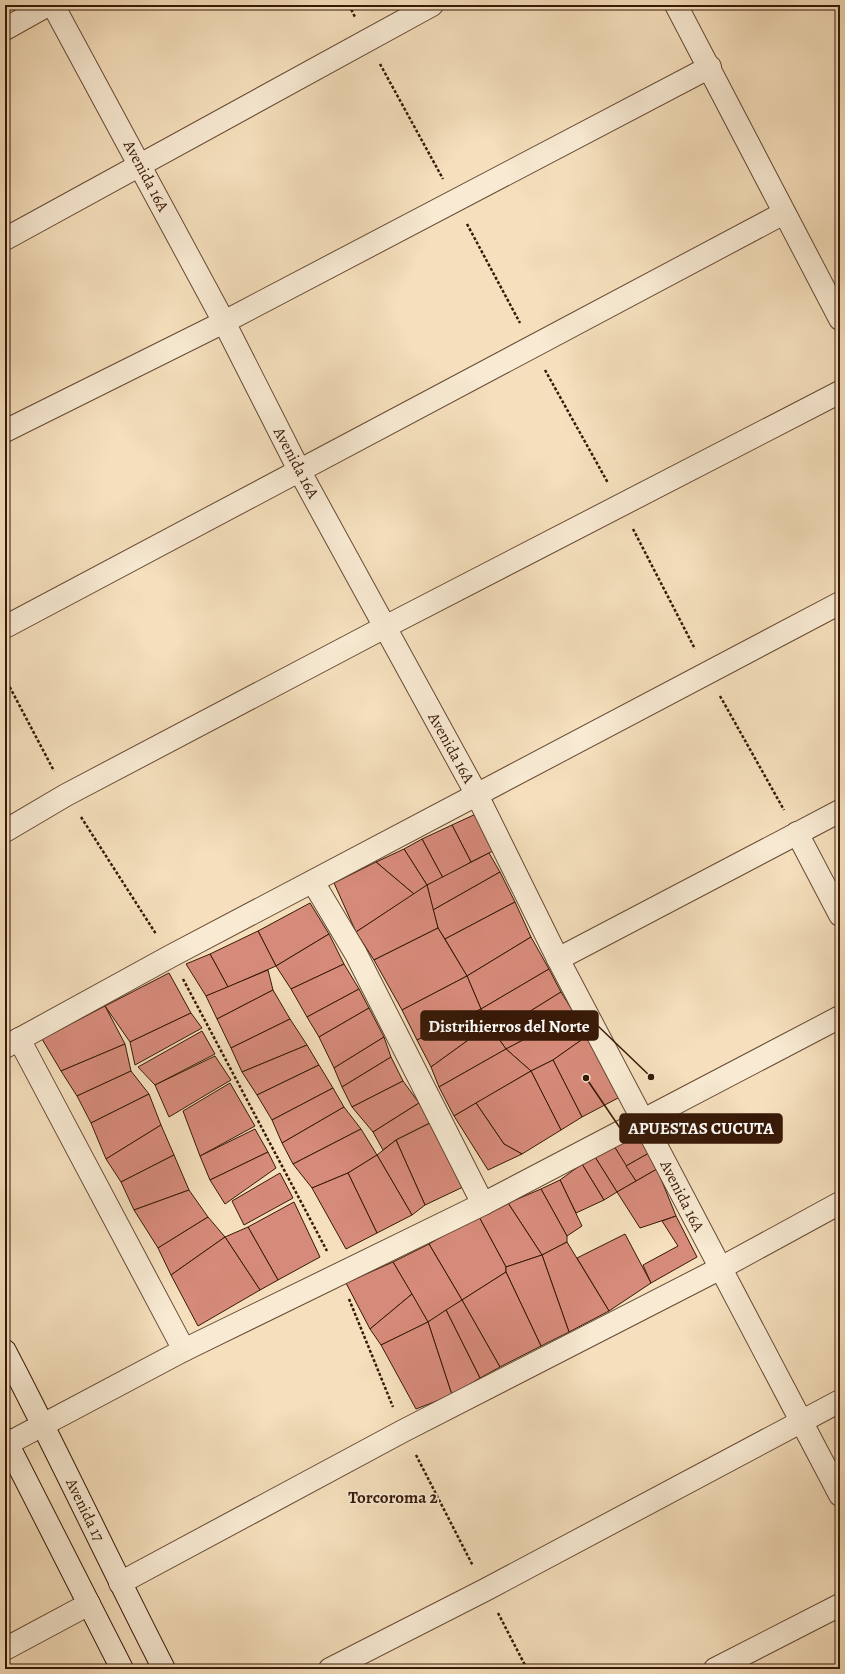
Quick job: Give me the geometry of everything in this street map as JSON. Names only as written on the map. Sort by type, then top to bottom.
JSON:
[{"type":"street","points":[[5,28],[48,5]]},
{"type":"street","name":"Avenida 16A","points":[[53,5],[224,322],[299,470],[477,795],[558,959],[643,1119],[719,1269],[840,1495]]},
{"type":"street","points":[[5,239],[139,164],[432,5]]},
{"type":"street","points":[[676,5],[840,319]]},
{"type":"street","points":[[5,432],[224,322],[710,68]]},
{"type":"street","points":[[5,627],[784,213]]},
{"type":"street","points":[[5,831],[66,794],[620,504],[840,392]]},
{"type":"street","points":[[184,1350],[12,1043],[170,956],[840,603]]},
{"type":"street","points":[[558,959],[840,811]]},
{"type":"street","points":[[797,833],[840,915]]},
{"type":"street","points":[[313,882],[356,954],[483,1204]]},
{"type":"street","points":[[122,1669],[6,1443],[44,1425],[184,1350],[483,1204],[840,1017]]},
{"type":"street","points":[[120,1583],[403,1431],[719,1269],[840,1203]]},
{"type":"street","name":"Avenida 17","points":[[5,1351],[44,1425],[120,1583],[164,1669]]},
{"type":"street","points":[[330,1669],[485,1590],[840,1401]]},
{"type":"street","points":[[5,1649],[89,1604]]},
{"type":"street","points":[[714,1669],[840,1605]]},
{"type":"path","points":[[349,5],[532,347],[620,504],[707,673],[797,833]]},
{"type":"path","points":[[5,678],[66,794],[170,956],[339,1274],[403,1431],[527,1669]]},
{"type":"building","points":[[478,813],[497,849],[471,862],[452,825]]},
{"type":"building","points":[[452,825],[471,862],[443,878],[422,839]]},
{"type":"building","points":[[422,839],[443,878],[427,885],[404,849]]},
{"type":"building","points":[[404,849],[427,885],[414,894],[376,862]]},
{"type":"building","points":[[489,853],[500,872],[433,910],[427,885]]},
{"type":"building","points":[[376,862],[414,894],[356,932],[334,883]]},
{"type":"building","points":[[500,872],[515,902],[445,939],[438,928],[433,910]]},
{"type":"building","points":[[427,885],[438,928],[374,960],[356,932]]},
{"type":"building","points":[[515,902],[531,937],[467,976],[445,939]]},
{"type":"building","points":[[310,903],[329,934],[276,966],[258,931]]},
{"type":"building","points":[[438,928],[467,976],[402,1010],[374,960]]},
{"type":"building","points":[[258,931],[276,966],[228,987],[210,954]]},
{"type":"building","points":[[329,934],[344,964],[291,989],[276,966]]},
{"type":"building","points":[[531,937],[549,969],[481,1009],[467,976]]},
{"type":"building","points":[[210,954],[228,987],[206,996],[186,964]]},
{"type":"building","points":[[344,964],[359,989],[307,1017],[291,989]]},
{"type":"building","points":[[549,969],[561,992],[495,1033],[481,1009]]},
{"type":"building","points":[[268,970],[273,990],[217,1019],[206,996]]},
{"type":"building","points":[[169,973],[191,1013],[130,1042],[105,1006]]},
{"type":"building","points":[[467,976],[481,1009],[417,1040],[402,1010]]},
{"type":"building","points":[[359,989],[369,1008],[319,1037],[307,1017]]},
{"type":"building","points":[[273,990],[290,1019],[231,1048],[217,1019]]},
{"type":"building","points":[[561,992],[574,1013],[506,1049],[495,1033]]},
{"type":"building","points":[[105,1006],[125,1044],[61,1071],[42,1039]]},
{"type":"building","points":[[369,1008],[384,1037],[334,1068],[319,1037]]},
{"type":"building","points":[[481,1009],[489,1025],[431,1067],[417,1040]]},
{"type":"building","points":[[191,1013],[202,1028],[135,1065],[130,1042]]},
{"type":"building","points":[[574,1013],[587,1036],[553,1060],[531,1071],[506,1049]]},
{"type":"building","points":[[290,1019],[307,1045],[242,1072],[231,1048]]},
{"type":"building","points":[[489,1025],[506,1049],[439,1087],[431,1067]]},
{"type":"building","points":[[202,1031],[215,1054],[155,1085],[138,1067]]},
{"type":"building","points":[[587,1036],[620,1097],[582,1117],[553,1060]]},
{"type":"building","points":[[384,1037],[391,1057],[342,1087],[334,1068]]},
{"type":"building","points":[[125,1044],[131,1071],[77,1096],[61,1071]]},
{"type":"building","points":[[307,1045],[319,1065],[257,1095],[242,1072]]},
{"type":"building","points":[[506,1049],[531,1071],[454,1116],[439,1087]]},
{"type":"building","points":[[215,1056],[231,1080],[169,1117],[155,1085]]},
{"type":"building","points":[[391,1057],[403,1081],[352,1107],[342,1087]]},
{"type":"building","points":[[553,1060],[582,1117],[561,1130],[531,1071]]},
{"type":"building","points":[[319,1065],[333,1088],[272,1120],[257,1095]]},
{"type":"building","points":[[131,1071],[149,1094],[91,1123],[77,1096]]},
{"type":"building","points":[[531,1071],[561,1130],[522,1154],[504,1144],[476,1103]]},
{"type":"building","points":[[403,1081],[419,1103],[373,1132],[352,1107]]},
{"type":"building","points":[[230,1083],[255,1126],[200,1156],[183,1111]]},
{"type":"building","points":[[333,1088],[344,1107],[282,1143],[272,1120]]},
{"type":"building","points":[[149,1094],[161,1125],[106,1159],[91,1123]]},
{"type":"building","points":[[419,1103],[430,1123],[396,1140],[383,1150],[373,1132]]},
{"type":"building","points":[[476,1103],[504,1144],[522,1154],[488,1170],[454,1116]]},
{"type":"building","points":[[344,1107],[361,1129],[293,1164],[282,1143]]},
{"type":"building","points":[[430,1123],[463,1187],[425,1205],[396,1140]]},
{"type":"building","points":[[161,1125],[174,1155],[121,1182],[106,1159]]},
{"type":"building","points":[[255,1129],[268,1152],[210,1180],[200,1156]]},
{"type":"building","points":[[361,1129],[377,1155],[348,1173],[312,1188],[293,1164]]},
{"type":"building","points":[[636,1134],[649,1153],[626,1166],[614,1146]]},
{"type":"building","points":[[396,1140],[425,1205],[412,1215],[377,1155]]},
{"type":"building","points":[[614,1146],[636,1181],[617,1192],[595,1157]]},
{"type":"building","points":[[268,1152],[276,1168],[225,1204],[210,1180]]},
{"type":"building","points":[[649,1153],[657,1169],[636,1181],[626,1166]]},
{"type":"building","points":[[174,1155],[189,1190],[134,1210],[121,1182]]},
{"type":"building","points":[[377,1155],[412,1215],[377,1233],[348,1173]]},
{"type":"building","points":[[595,1157],[617,1192],[604,1200],[582,1164]]},
{"type":"building","points":[[582,1164],[604,1200],[576,1213],[560,1180]]},
{"type":"building","points":[[657,1169],[676,1216],[640,1228],[617,1192]]},
{"type":"building","points":[[280,1173],[293,1198],[244,1225],[232,1201]]},
{"type":"building","points":[[348,1173],[377,1233],[346,1249],[312,1188]]},
{"type":"building","points":[[560,1180],[582,1226],[567,1236],[541,1189]]},
{"type":"building","points":[[541,1189],[567,1236],[567,1242],[542,1255],[508,1203]]},
{"type":"building","points":[[189,1190],[208,1217],[158,1248],[134,1210]]},
{"type":"building","points":[[294,1202],[320,1257],[278,1280],[248,1227]]},
{"type":"building","points":[[508,1203],[542,1255],[506,1267],[478,1215]]},
{"type":"building","points":[[478,1215],[506,1267],[506,1272],[462,1300],[429,1244]]},
{"type":"building","points":[[676,1216],[697,1257],[651,1283],[643,1265],[678,1246],[662,1221]]},
{"type":"building","points":[[208,1217],[225,1237],[171,1275],[158,1248]]},
{"type":"building","points":[[248,1227],[278,1280],[260,1290],[225,1237]]},
{"type":"building","points":[[625,1234],[651,1283],[609,1311],[577,1258]]},
{"type":"building","points":[[225,1237],[260,1290],[198,1326],[171,1275]]},
{"type":"building","points":[[567,1242],[609,1311],[569,1332],[542,1255]]},
{"type":"building","points":[[429,1244],[462,1300],[428,1322],[393,1262]]},
{"type":"building","points":[[542,1255],[569,1332],[541,1346],[506,1272],[506,1267]]},
{"type":"building","points":[[393,1262],[412,1294],[370,1329],[346,1283]]},
{"type":"building","points":[[506,1272],[541,1346],[500,1367],[462,1300]]},
{"type":"building","points":[[412,1294],[428,1322],[381,1345],[370,1329]]},
{"type":"building","points":[[462,1300],[500,1367],[480,1378],[446,1310]]},
{"type":"building","points":[[446,1310],[480,1378],[452,1395],[428,1322]]},
{"type":"building","points":[[428,1322],[452,1395],[416,1409],[381,1345]]},
{"type":"place","name":"Distrihierros del Norte","points":[[651,1077]]},
{"type":"place","name":"APUESTAS CUCUTA","points":[[586,1078]]},
{"type":"district","name":"Torcoroma 2","points":[[393,1497]]}]
